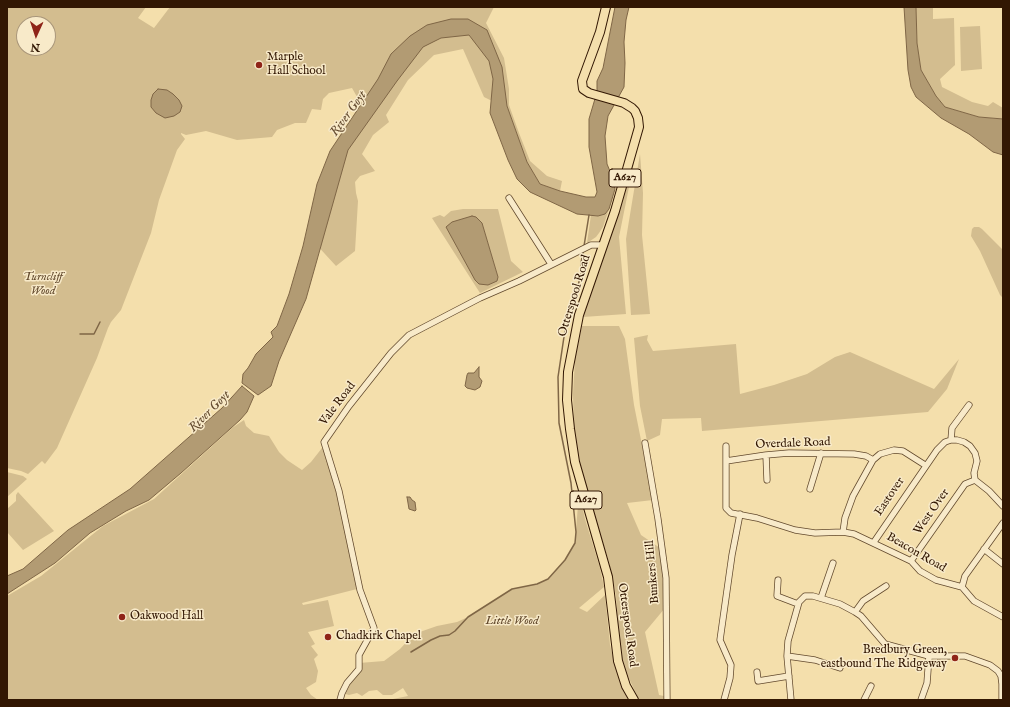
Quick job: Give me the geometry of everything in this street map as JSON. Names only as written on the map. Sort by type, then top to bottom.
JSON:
[{"type":"main road","name":"Otterspool Road","points":[[606,7],[600,32],[582,81],[583,89],[589,93],[624,103],[635,111],[638,118],[638,132],[616,208],[579,315],[568,372],[567,400],[575,462],[608,577],[618,661],[626,686],[634,700]]},
{"type":"street","points":[[509,198],[551,264]]},
{"type":"street","name":"Vale Road","points":[[340,700],[347,683],[359,669],[359,655],[374,628],[360,590],[339,491],[324,442],[349,406],[392,353],[409,335],[460,308],[519,281],[591,245],[603,245]]},
{"type":"street","points":[[951,440],[952,428],[969,405]]},
{"type":"street","points":[[843,532],[845,518],[853,496],[873,460],[880,454],[894,450],[903,452],[925,465],[945,442],[951,440],[964,442],[970,446],[975,453],[977,461],[974,473],[975,480],[989,491],[1003,506]]},
{"type":"street","name":"Bunkers Hill","points":[[645,443],[666,578],[667,700]]},
{"type":"street","points":[[724,700],[730,678],[731,665],[720,640],[732,555],[740,514],[731,513],[726,508],[726,446]]},
{"type":"street","points":[[810,488],[821,453]]},
{"type":"street","name":"Overdale Road","points":[[726,461],[766,455],[821,453],[854,454],[866,456],[873,460]]},
{"type":"street","points":[[766,455],[767,480]]},
{"type":"street","name":"Eastover","points":[[874,542],[925,465]]},
{"type":"street","name":"West Over","points":[[912,561],[965,484],[975,480]]},
{"type":"street","name":"Beacon Road","points":[[740,514],[805,532],[843,532],[854,534],[912,561],[920,571],[926,575],[943,582],[962,587]]},
{"type":"street","points":[[1003,523],[965,576],[962,587],[974,601],[1003,617]]},
{"type":"street","points":[[984,549],[1003,564]]},
{"type":"street","points":[[821,598],[832,563]]},
{"type":"street","points":[[778,580],[777,596],[798,604]]},
{"type":"street","points":[[855,612],[863,601],[886,586]]},
{"type":"street","points":[[791,700],[787,656],[788,641],[798,604],[801,599],[808,596],[821,598],[840,604],[855,612],[861,616],[885,644],[930,656],[968,656],[990,665],[998,671],[1001,676],[1003,684],[1002,700]]},
{"type":"street","points":[[787,656],[815,660],[840,668]]},
{"type":"street","points":[[921,700],[927,683],[930,656]]},
{"type":"street","points":[[757,672],[758,681],[789,676]]},
{"type":"street","points":[[864,700],[871,686]]},
{"type":"green space","name":"Turncliff Wood","points":[[7,7],[146,7],[138,18],[154,28],[170,7],[494,7],[486,23],[504,58],[509,89],[509,105],[519,133],[530,161],[547,176],[562,181],[560,191],[540,184],[527,162],[507,106],[498,104],[484,97],[463,49],[434,55],[408,80],[386,115],[389,122],[373,135],[362,154],[375,171],[360,176],[355,182],[358,201],[355,251],[336,266],[314,242],[320,211],[365,111],[352,88],[329,93],[323,99],[321,110],[312,109],[306,123],[295,123],[277,130],[272,137],[237,140],[206,131],[186,135],[181,133],[185,139],[177,150],[159,200],[151,233],[121,310],[108,328],[97,358],[57,448],[45,464],[42,461],[28,474],[7,468]]},
{"type":"green space","points":[[916,7],[933,7],[933,19],[954,18],[955,65],[940,79],[942,87],[972,102],[988,106],[993,102],[1003,108],[1003,119],[979,117],[945,107],[936,96],[921,70],[917,43]]},
{"type":"green space","points":[[980,26],[982,69],[961,71],[960,27]]},
{"type":"green space","points":[[640,154],[643,193],[642,235],[650,314],[631,315],[626,239]]},
{"type":"green space","points":[[633,157],[635,157],[619,237],[626,314],[583,317]]},
{"type":"green space","points":[[463,209],[498,209],[511,261],[523,272],[480,293],[432,218],[440,215],[444,217],[451,211]],"holes":[[[482,223],[498,277],[497,281]]]},
{"type":"green space","points":[[609,209],[603,227],[596,237],[587,243],[591,215],[598,216],[605,214]]},
{"type":"green space","points":[[974,227],[979,227],[982,229],[1003,250],[1003,298],[1000,295],[980,251],[971,236],[972,229]]},
{"type":"green space","points":[[582,326],[619,326],[625,339],[634,405],[653,500],[627,503],[641,535],[660,548],[665,608],[645,632],[659,695],[664,696],[664,700],[639,700],[620,659],[616,596],[609,562],[579,467],[574,438],[573,394],[575,359]]},
{"type":"green space","points":[[648,335],[647,340],[653,351],[736,344],[740,394],[807,374],[835,357],[850,352],[934,389],[959,359],[947,389],[928,412],[702,431],[701,418],[662,419],[660,435],[647,441],[640,406],[634,338]]},
{"type":"green space","points":[[244,420],[246,426],[254,433],[269,436],[279,452],[287,460],[302,470],[311,462],[322,448],[324,450],[340,504],[357,589],[302,603],[303,605],[328,600],[334,626],[308,632],[315,644],[311,646],[318,655],[314,659],[318,671],[316,682],[306,688],[311,695],[318,700],[7,700],[7,596],[41,576],[103,526],[154,499],[232,428]]},
{"type":"green space","points":[[7,472],[23,476],[27,479],[7,497]]},
{"type":"green space","points":[[18,492],[54,531],[23,550],[7,532],[7,509],[16,501],[16,495]]},
{"type":"green space","name":"Little Wood","points":[[579,492],[604,587],[579,608],[587,612],[605,595],[610,645],[617,672],[628,700],[388,700],[408,696],[403,688],[392,695],[383,695],[377,690],[369,691],[362,696],[357,693],[349,695],[342,693],[359,663],[384,661],[400,649],[414,634],[437,626],[457,622],[468,617],[512,589],[537,584],[548,579],[565,560],[575,543]]},
{"type":"shaded area","points":[[615,7],[629,7],[624,42],[624,87],[608,116],[605,136],[607,164],[615,189],[609,209],[605,214],[598,216],[577,214],[530,192],[517,179],[490,113],[493,79],[489,61],[469,35],[441,38],[423,47],[348,150],[306,299],[279,361],[271,386],[258,395],[242,383],[243,374],[256,354],[273,337],[271,332],[277,326],[289,294],[303,246],[317,184],[330,151],[378,79],[391,54],[410,36],[427,25],[451,19],[468,19],[487,30],[502,67],[507,106],[527,162],[540,184],[560,191],[586,197],[595,197],[597,192],[589,147],[589,119],[597,92],[597,81],[603,68]]},
{"type":"shaded area","points":[[904,7],[916,7],[917,43],[921,70],[936,96],[945,107],[979,117],[1003,119],[1003,155],[993,152],[969,134],[941,118],[916,97],[911,87],[908,70]]},
{"type":"shaded area","points":[[158,89],[167,90],[179,100],[182,106],[180,112],[174,116],[165,118],[156,113],[151,107],[151,100],[153,94]]},
{"type":"shaded area","points":[[472,216],[476,217],[482,223],[498,277],[497,281],[488,285],[479,284],[475,280],[446,227],[452,222]]},
{"type":"shaded area","points":[[479,367],[479,377],[482,381],[480,387],[475,390],[467,388],[465,386],[468,373],[474,373]]},
{"type":"shaded area","points":[[242,386],[254,396],[247,412],[181,473],[149,500],[126,511],[90,533],[55,563],[7,594],[7,576],[23,569],[68,530],[130,489],[222,408]]},
{"type":"shaded area","points":[[407,497],[410,497],[415,502],[415,511],[409,509]]},
{"type":"waterway","points":[[584,246],[589,215]]},
{"type":"waterway","points":[[411,652],[431,640],[440,636],[449,635],[455,631],[468,617],[512,589],[537,584],[548,579],[565,560],[575,543],[576,532],[571,483],[559,423],[558,377],[565,330],[581,275],[583,252]]},
{"type":"waterway","points":[[80,334],[94,334],[100,322]]},
{"type":"place","name":"Marple Hall School","points":[[259,65]]},
{"type":"place","name":"Oakwood Hall","points":[[122,617]]},
{"type":"place","name":"Chadkirk Chapel","points":[[328,637]]},
{"type":"place","name":"Bredbury Green, eastbound The Ridgeway","points":[[955,658]]},
{"type":"water label","name":"River Goyt","points":[[349,114]]},
{"type":"water label","name":"River Goyt","points":[[210,412]]}]
